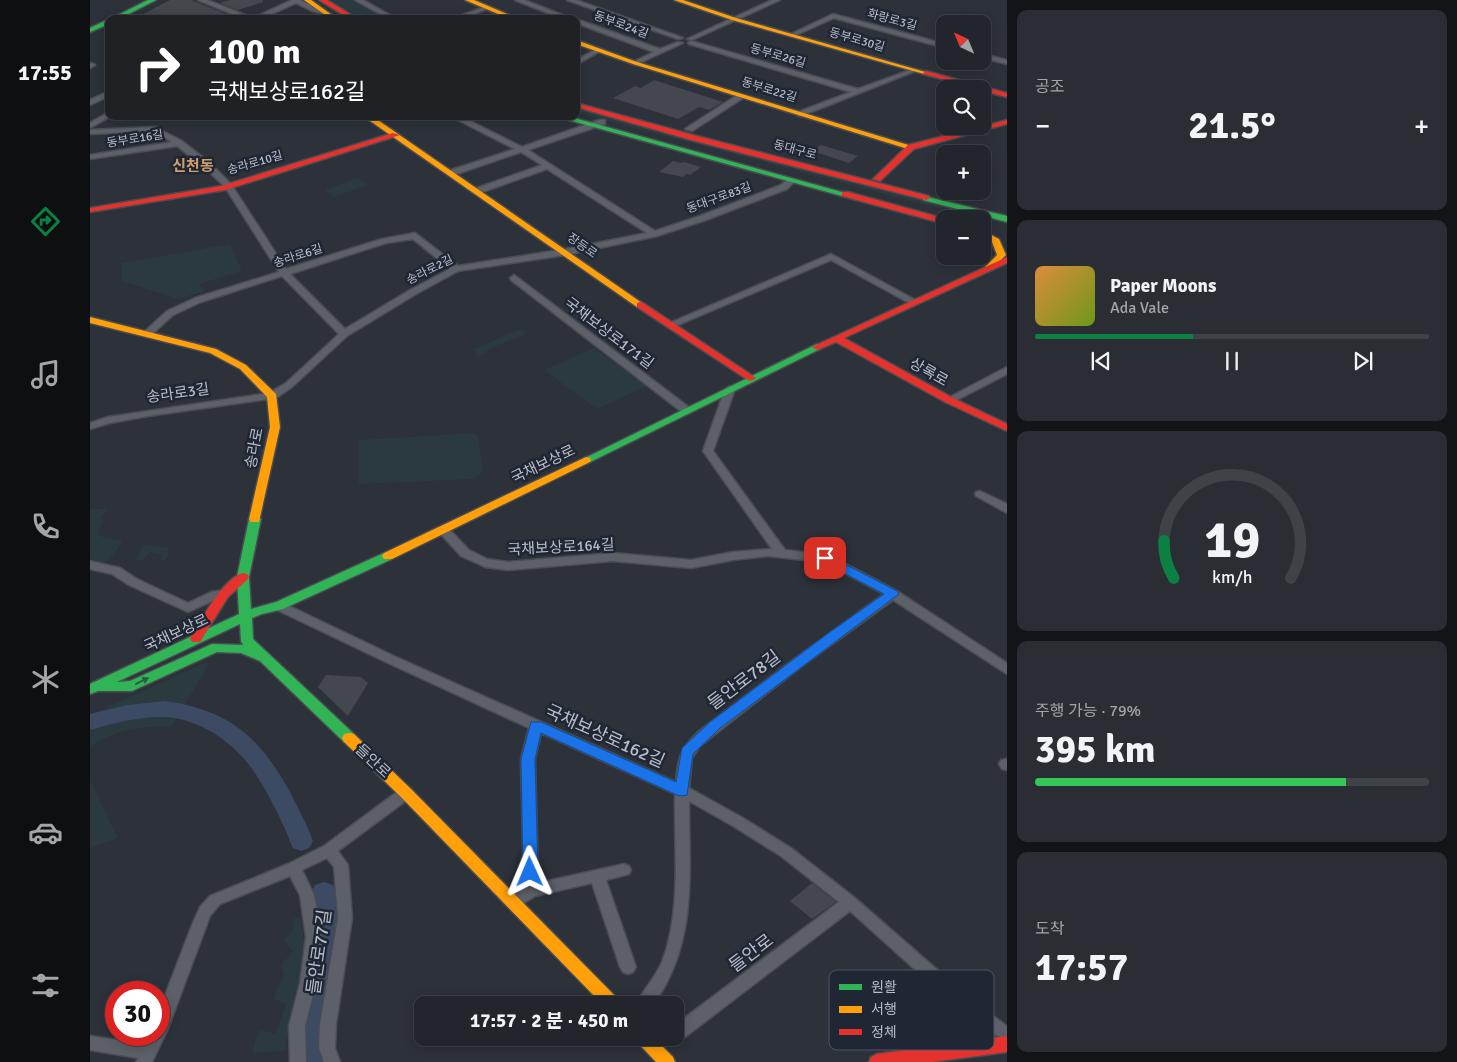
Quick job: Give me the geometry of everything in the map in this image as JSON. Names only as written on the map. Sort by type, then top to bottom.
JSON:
[{"type":"main road","points":[[121,15],[153,0]]},
{"type":"main road","points":[[296,0],[298,6],[319,15]]},
{"type":"main road","points":[[307,0],[320,15]]},
{"type":"main road","points":[[322,0],[348,15]]},
{"type":"main road","points":[[470,0],[505,15]]},
{"type":"main road","name":"동부로30길","points":[[677,0],[792,36],[1007,95]]},
{"type":"main road","points":[[92,28],[105,23]]},
{"type":"main road","points":[[92,28],[105,30]]},
{"type":"main road","name":"동부로22길","points":[[580,43],[635,64],[911,148]]},
{"type":"main road","points":[[580,102],[877,179],[1006,219],[1004,227],[995,227]]},
{"type":"main road","name":"동대구로","points":[[580,106],[694,138],[1006,219]]},
{"type":"main road","name":"동대구로","points":[[580,116],[936,211]]},
{"type":"main road","name":"장등로","points":[[374,120],[670,325],[751,378]]},
{"type":"main road","points":[[569,120],[936,220]]},
{"type":"main road","points":[[877,179],[911,148],[1007,122]]},
{"type":"main road","name":"송라로10길","points":[[90,210],[228,186],[396,136]]},
{"type":"main road","points":[[991,226],[1007,231]]},
{"type":"main road","points":[[991,234],[1007,237]]},
{"type":"main road","points":[[988,269],[1002,255],[1000,243],[991,236]]},
{"type":"main road","name":"국채보상로","points":[[92,688],[259,610],[279,606],[443,530],[751,378],[838,340],[914,302],[1007,260]]},
{"type":"main road","points":[[988,269],[1007,265]]},
{"type":"main road","points":[[90,320],[213,351],[238,363],[272,396]]},
{"type":"main road","name":"상록로","points":[[838,340],[949,400],[1007,428]]},
{"type":"main road","name":"송라로","points":[[246,616],[243,577],[275,427],[272,396]]},
{"type":"main road","points":[[194,641],[224,594],[243,577]]},
{"type":"main road","name":"들안로","points":[[246,616],[247,642],[406,793],[604,996]]},
{"type":"main road","points":[[92,688],[132,686],[216,647],[243,649],[267,661]]},
{"type":"main road","points":[[994,1046],[1007,1044]]},
{"type":"main road","points":[[651,1046],[666,1062]]},
{"type":"main road","points":[[877,1062],[964,1050]]},
{"type":"street","points":[[201,0],[240,15]]},
{"type":"street","points":[[264,15],[296,0]]},
{"type":"street","points":[[358,0],[386,15]]},
{"type":"street","name":"동부로24길","points":[[518,0],[559,15]]},
{"type":"street","points":[[570,0],[680,40]]},
{"type":"street","points":[[691,41],[709,30],[777,0]]},
{"type":"street","points":[[466,15],[486,8]]},
{"type":"street","name":"동부로30길","points":[[792,36],[834,16]]},
{"type":"street","name":"화랑로3길","points":[[834,16],[936,44]]},
{"type":"street","name":"동부로24길","points":[[580,22],[661,52]]},
{"type":"street","points":[[661,52],[680,40]]},
{"type":"street","name":"동부로26길","points":[[680,40],[691,41],[859,92]]},
{"type":"street","points":[[580,61],[598,50]]},
{"type":"street","name":"동부로24길","points":[[635,64],[661,52]]},
{"type":"street","points":[[991,58],[1007,62]]},
{"type":"street","points":[[800,114],[915,70]]},
{"type":"street","points":[[92,102],[105,95]]},
{"type":"street","points":[[689,130],[742,96]]},
{"type":"street","points":[[92,102],[105,104]]},
{"type":"street","points":[[90,126],[105,117]]},
{"type":"street","points":[[462,120],[523,150],[654,234]]},
{"type":"street","points":[[451,173],[492,161],[602,122]]},
{"type":"street","points":[[90,132],[155,129],[179,143]]},
{"type":"street","name":"동부로16길","points":[[90,156],[179,143],[207,165],[228,186],[284,273]]},
{"type":"street","points":[[477,190],[547,166]]},
{"type":"street","name":"동대구로83길","points":[[566,252],[654,234],[703,218],[775,190],[791,180]]},
{"type":"street","name":"송라로6길","points":[[147,334],[170,313],[183,306],[364,247],[415,236],[456,270]]},
{"type":"street","name":"송라로2길","points":[[272,396],[289,385],[344,334],[435,279],[456,270],[566,252]]},
{"type":"street","points":[[670,325],[830,257],[914,302]]},
{"type":"street","points":[[284,273],[344,334]]},
{"type":"street","name":"국채보상로171길","points":[[514,278],[686,410]]},
{"type":"street","points":[[949,400],[1007,370]]},
{"type":"street","points":[[730,389],[708,451],[782,553]]},
{"type":"street","name":"송라로3길","points":[[90,426],[108,420],[140,414],[272,396]]},
{"type":"street","points":[[980,494],[1005,506]]},
{"type":"street","name":"국채보상로164길","points":[[443,530],[464,554],[485,563],[508,566],[613,557],[691,564],[732,556],[782,553],[825,558],[893,594],[1007,668]]},
{"type":"street","points":[[90,565],[116,572],[132,582],[188,608],[215,595],[224,594]]},
{"type":"street","name":"들안로78길","points":[[650,996],[665,975],[678,935],[682,885],[682,791],[687,752],[714,726],[834,635],[893,594]]},
{"type":"street","name":"국채보상로162길","points":[[279,606],[392,660],[682,791],[738,822],[786,852],[850,902],[926,970]]},
{"type":"street","points":[[531,891],[528,759],[536,726]]},
{"type":"street","points":[[170,1004],[199,925],[205,912],[215,900],[293,868],[331,848],[406,793]]},
{"type":"street","name":"들안로77길","points":[[331,848],[341,865],[345,900],[345,918],[328,1024],[327,1048],[332,1062]]},
{"type":"street","points":[[293,868],[307,895],[314,937],[308,983],[297,1026],[298,1062]]},
{"type":"street","points":[[514,903],[531,891],[624,870]]},
{"type":"street","points":[[598,876],[628,966]]},
{"type":"street","name":"들안로","points":[[684,1028],[850,902]]},
{"type":"street","name":"국채보상로162길","points":[[994,1025],[1007,1034]]},
{"type":"street","points":[[90,1043],[147,1057]]},
{"type":"street","points":[[655,1050],[661,1046]]},
{"type":"shaded area","points":[[329,0],[354,0],[381,15],[356,15]]},
{"type":"shaded area","points":[[580,109],[957,210],[945,210],[608,121],[580,113]]},
{"type":"shaded area","points":[[358,178],[368,185],[334,197],[324,190]]},
{"type":"shaded area","points":[[230,244],[242,271],[199,284],[205,291],[178,299],[122,281],[121,263]]},
{"type":"shaded area","points":[[520,329],[527,334],[491,348],[478,358],[474,349]]},
{"type":"shaded area","points":[[594,348],[647,386],[597,409],[544,370]]},
{"type":"shaded area","points":[[472,433],[478,436],[483,472],[474,479],[359,484],[359,440]]},
{"type":"shaded area","points":[[90,509],[108,509],[101,518],[104,519],[98,532],[102,537],[123,541],[105,565],[90,558]]},
{"type":"shaded area","points":[[144,544],[169,548],[169,554],[164,561],[159,559],[162,555],[150,552],[143,560],[136,560]]},
{"type":"shaded area","points":[[206,662],[208,666],[171,727],[149,727],[119,732],[90,747],[90,715]]},
{"type":"shaded area","points":[[90,780],[118,838],[90,848]]},
{"type":"shaded area","points":[[300,917],[307,956],[288,1030],[285,1051],[252,1053],[257,1035],[261,1030],[276,1034],[286,1004],[273,999],[284,974],[280,966],[293,951],[283,940],[292,932],[293,919]]},
{"type":"building","points":[[170,0],[191,0],[226,14],[223,15],[142,15]]},
{"type":"building","points":[[230,0],[263,0],[263,2],[238,10],[220,3]]},
{"type":"building","points":[[654,80],[723,102],[709,110],[699,107],[678,119],[613,98],[635,86],[641,88]]},
{"type":"building","points":[[821,145],[858,156],[849,163],[812,151]]},
{"type":"building","points":[[673,161],[701,167],[690,175],[687,174],[683,177],[659,172]]},
{"type":"building","points":[[326,675],[361,677],[368,683],[348,716],[318,687]]},
{"type":"building","points":[[812,883],[836,902],[812,919],[790,901]]},
{"type":"waterway","points":[[90,722],[127,713],[165,709],[190,714],[229,732],[240,740],[263,766],[297,828],[301,841]]},
{"type":"waterway","points":[[314,1062],[314,1029],[330,920],[324,892]]},
{"type":"traffic: fast","points":[[121,15],[153,0]]},
{"type":"traffic: fast","points":[[90,30],[105,23]]},
{"type":"traffic: fast","points":[[573,120],[845,194]]},
{"type":"traffic: fast","points":[[926,198],[1007,219]]},
{"type":"traffic: fast","points":[[586,460],[817,347]]},
{"type":"traffic: fast","points":[[255,519],[243,577],[247,641],[349,738]]},
{"type":"traffic: fast","points":[[90,689],[259,610],[279,606],[388,556]]},
{"type":"traffic: fast","points":[[102,687],[132,686],[216,647],[243,649],[259,657]]},
{"type":"traffic: slow","points":[[307,0],[329,15]]},
{"type":"traffic: slow","points":[[468,0],[506,15]]},
{"type":"traffic: slow","points":[[677,0],[734,19],[926,73]]},
{"type":"traffic: slow","points":[[580,43],[635,63],[911,147]]},
{"type":"traffic: slow","points":[[373,120],[640,305]]},
{"type":"traffic: slow","points":[[989,267],[1002,255],[996,241],[991,238]]},
{"type":"traffic: slow","points":[[90,320],[213,351],[243,367],[272,396],[275,427],[255,519]]},
{"type":"traffic: slow","points":[[388,556],[586,460]]},
{"type":"traffic: slow","points":[[349,738],[406,793],[604,996]]},
{"type":"traffic: slow","points":[[652,1046],[667,1062]]},
{"type":"traffic: jam","points":[[322,0],[348,15]]},
{"type":"traffic: jam","points":[[926,73],[1007,95]]},
{"type":"traffic: jam","points":[[580,106],[694,138],[926,198]]},
{"type":"traffic: jam","points":[[877,179],[911,147],[1007,122]]},
{"type":"traffic: jam","points":[[90,210],[222,188],[396,135]]},
{"type":"traffic: jam","points":[[845,194],[936,219]]},
{"type":"traffic: jam","points":[[817,347],[1007,260]]},
{"type":"traffic: jam","points":[[640,305],[751,378]]},
{"type":"traffic: jam","points":[[838,339],[949,400],[1007,428]]},
{"type":"traffic: jam","points":[[196,639],[224,594],[243,577]]},
{"type":"traffic: jam","points":[[994,1046],[1007,1044]]},
{"type":"traffic: jam","points":[[877,1062],[964,1050]]},
{"type":"district","name":"신천동","points":[[193,166]]},
{"type":"route","points":[[530,872],[528,759],[536,726],[682,791],[687,752],[714,726],[834,635],[893,594],[825,558]]}]
